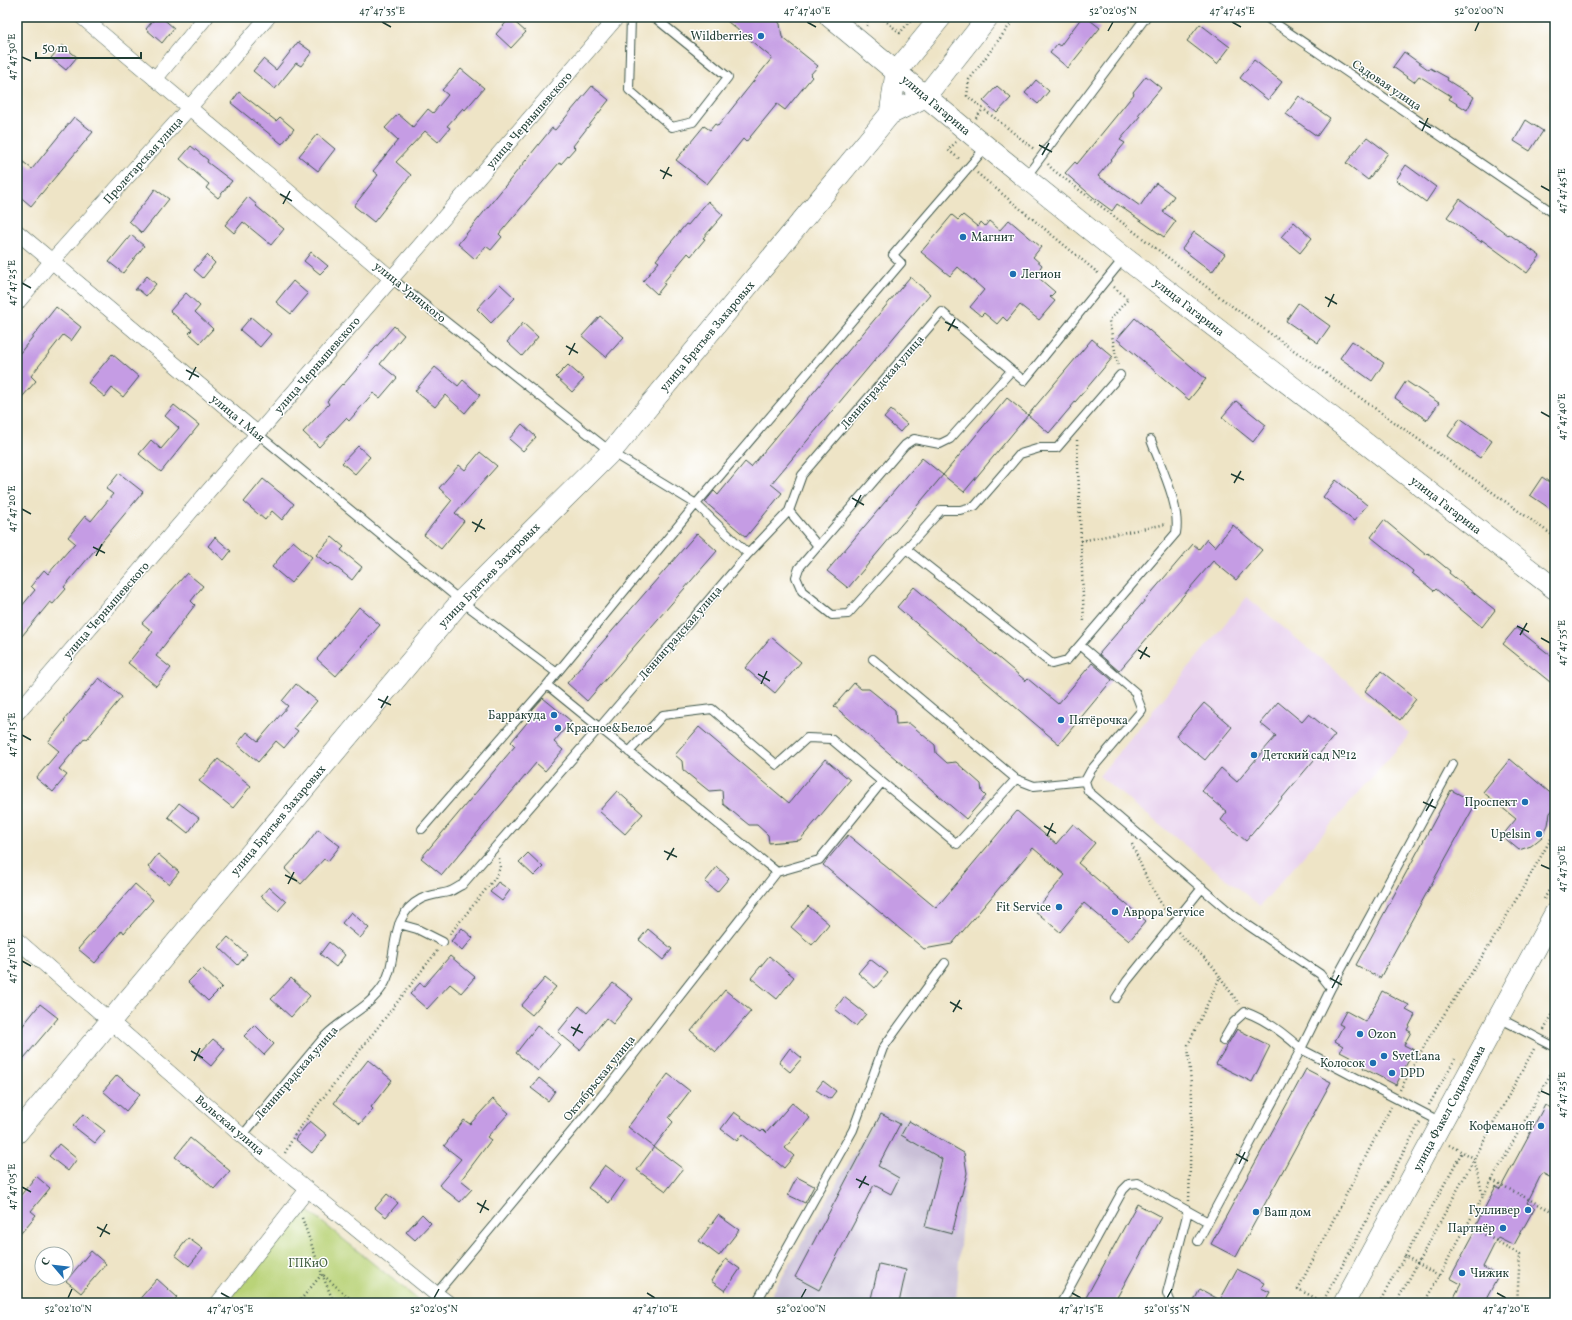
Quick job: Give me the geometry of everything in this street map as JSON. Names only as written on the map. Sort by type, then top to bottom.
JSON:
[{"type":"main road","name":"улица Гагарина","points":[[830,17],[987,147],[1125,258],[1555,589]]},
{"type":"main road","points":[[890,114],[896,72],[941,17]]},
{"type":"main road","points":[[925,96],[988,17]]},
{"type":"main road","name":"улица Братьев Захаровых","points":[[17,1133],[461,601],[611,452],[890,114],[925,96]]},
{"type":"main road","name":"улица Факел Социализма","points":[[1344,1303],[1429,1125],[1498,1018],[1555,913]]},
{"type":"street","name":"улица Урицкого","points":[[82,17],[392,279]]},
{"type":"street","points":[[155,79],[206,17]]},
{"type":"street","name":"Пролетарская улица","points":[[17,303],[51,262],[268,17]]},
{"type":"street","name":"улица Чернышевского","points":[[17,713],[618,17]]},
{"type":"street","name":"улица 1 Мая","points":[[17,232],[258,434]]},
{"type":"street","name":"Вольская улица","points":[[17,940],[242,1136],[448,1303]]},
{"type":"street","points":[[218,1303],[307,1190]]},
{"type":"lane","points":[[630,17],[629,90],[672,127],[693,122],[728,77],[654,17]]},
{"type":"lane","points":[[1025,178],[1146,17]]},
{"type":"lane","name":"Садовая улица","points":[[1266,17],[1555,214]]},
{"type":"lane","points":[[422,829],[548,685],[696,504],[901,263],[893,255],[987,147]]},
{"type":"lane","name":"Ленинградская улица","points":[[242,1136],[325,1036],[336,1026],[371,1001],[383,986],[390,968],[394,938],[399,924],[410,908],[422,899],[450,891],[462,885],[748,554],[790,511],[802,475],[942,312],[1024,381],[1125,258]]},
{"type":"lane","name":"улица Урицкого","points":[[392,279],[611,452],[696,504],[748,554]]},
{"type":"lane","points":[[1011,371],[950,439],[940,444],[914,439],[905,445],[799,568],[796,577],[802,591],[832,615],[848,614],[941,510],[960,510],[975,506],[1020,454],[1040,448],[1057,448],[1120,375]]},
{"type":"lane","name":"улица 1 Мая","points":[[258,434],[461,601],[557,673]]},
{"type":"lane","points":[[906,549],[1052,664],[1067,660],[1176,533],[1178,522],[1173,499],[1151,440]]},
{"type":"lane","points":[[790,511],[818,546]]},
{"type":"lane","points":[[1082,642],[1135,692],[1142,710],[1091,770],[1085,781],[1088,791],[1233,915],[1320,974],[1332,988]]},
{"type":"lane","points":[[873,658],[1016,779],[1034,786],[1085,781]]},
{"type":"lane","points":[[548,685],[777,872],[818,860],[882,782]]},
{"type":"lane","points":[[629,752],[663,715],[712,709],[776,765],[807,738],[831,739],[957,844],[1016,779]]},
{"type":"lane","points":[[1198,1241],[1453,764]]},
{"type":"lane","name":"Октябрьская улица","points":[[436,1294],[602,1095],[777,872]]},
{"type":"lane","points":[[1116,998],[1127,981],[1202,888]]},
{"type":"lane","points":[[399,924],[417,929],[443,942]]},
{"type":"lane","points":[[756,1303],[853,1130],[883,1048],[945,962]]},
{"type":"lane","points":[[1223,1041],[1234,1022],[1244,1012],[1254,1015],[1288,1037],[1301,1049],[1396,1099],[1429,1125]]},
{"type":"lane","points":[[1498,1018],[1555,1047]]},
{"type":"lane","points":[[1061,1303],[1123,1190],[1129,1184],[1138,1183],[1208,1222]]},
{"type":"lane","points":[[1171,1303],[1167,1293],[1188,1211]]},
{"type":"path","points":[[881,17],[900,33],[913,17]]},
{"type":"path","points":[[1019,17],[1012,22],[969,80],[967,96],[1042,155],[1052,169],[1229,304],[1555,537]]},
{"type":"path","points":[[959,138],[948,150],[1107,280],[1128,299],[1108,321],[1120,375]]},
{"type":"path","points":[[1077,425],[1081,540],[1082,642]]},
{"type":"path","points":[[1081,540],[1178,522]]},
{"type":"path","points":[[1122,820],[1146,877],[1172,924],[1186,942],[1214,967],[1244,1012]]},
{"type":"path","points":[[1474,1158],[1462,1152],[1429,1125],[1322,1303],[1298,1289],[1428,1039],[1491,944],[1555,832]]},
{"type":"path","points":[[278,1166],[295,1134],[443,942],[495,878],[500,868],[498,843]]},
{"type":"path","points":[[1188,1211],[1192,1097],[1188,1045],[1220,976]]},
{"type":"path","points":[[1396,1303],[1555,1010]]},
{"type":"path","points":[[1424,1303],[1555,1066]]},
{"type":"path","points":[[1379,1303],[1462,1152]]},
{"type":"path","points":[[1474,1158],[1483,1197]]},
{"type":"path","points":[[1492,1180],[1555,1213]]},
{"type":"path","points":[[297,1204],[334,1303]]},
{"type":"path","points":[[1467,1225],[1520,1254],[1517,1303]]},
{"type":"path","points":[[1405,1256],[1439,1276]]},
{"type":"path","points":[[298,1303],[322,1274]]},
{"type":"path","points":[[322,1274],[355,1303]]},
{"type":"shaded area","name":"Детский сад №12","points":[[1247,597],[1410,734],[1260,906],[1099,776]]},
{"type":"shaded area","points":[[879,1111],[909,1119],[965,1153],[965,1174],[956,1303],[767,1303]]},
{"type":"green space","name":"ГПКиО","points":[[301,1205],[422,1303],[226,1303]]},
{"type":"building","points":[[156,17],[161,17],[174,28],[162,43],[146,29]]},
{"type":"building","points":[[722,17],[775,17],[780,24],[782,37],[818,66],[810,75],[812,77],[785,110],[777,104],[746,142],[743,139],[707,184],[676,160],[704,126],[710,130],[715,124],[718,126],[772,58]]},
{"type":"building","points":[[1082,17],[1086,17],[1100,28],[1068,68],[1050,53],[1057,44],[1060,46]]},
{"type":"building","points":[[510,18],[526,32],[511,48],[496,34]]},
{"type":"building","points":[[1200,24],[1230,47],[1217,64],[1187,41]]},
{"type":"building","points":[[298,42],[312,52],[301,66],[296,63],[275,89],[253,71],[263,59],[276,70]]},
{"type":"building","points":[[62,45],[77,57],[66,70],[51,58]]},
{"type":"building","points":[[1404,52],[1429,70],[1430,68],[1448,78],[1447,80],[1474,97],[1467,110],[1449,99],[1451,96],[1419,76],[1414,82],[1393,67]]},
{"type":"building","points":[[1254,60],[1282,82],[1268,100],[1240,78]]},
{"type":"building","points":[[461,69],[484,88],[465,110],[463,108],[447,126],[450,128],[438,142],[425,131],[396,162],[411,175],[374,222],[354,206],[378,175],[373,171],[398,140],[385,128],[398,114],[413,127],[428,109],[433,113],[448,95],[442,90]]},
{"type":"building","points":[[1146,76],[1161,88],[1138,115],[1140,116],[1120,140],[1125,143],[1098,176],[1140,206],[1156,183],[1174,196],[1163,212],[1176,221],[1164,237],[1117,204],[1112,211],[1065,173],[1075,162],[1077,164],[1134,94],[1133,92]]},
{"type":"building","points":[[1036,80],[1049,91],[1038,104],[1025,93]]},
{"type":"building","points":[[592,86],[609,100],[573,146],[575,148],[561,164],[559,163],[499,234],[502,237],[491,250],[486,246],[475,259],[458,244],[552,128],[555,130]]},
{"type":"building","points":[[997,86],[1011,98],[997,113],[983,101]]},
{"type":"building","points":[[239,92],[276,121],[280,117],[294,129],[282,144],[231,103]]},
{"type":"building","points":[[1299,96],[1330,118],[1317,136],[1286,114]]},
{"type":"building","points":[[74,117],[93,132],[31,206],[17,194],[17,157],[32,169]]},
{"type":"building","points":[[1526,120],[1543,131],[1530,151],[1514,141]]},
{"type":"building","points":[[317,134],[335,149],[318,171],[299,156]]},
{"type":"building","points":[[1367,137],[1388,153],[1368,180],[1346,163]]},
{"type":"building","points":[[191,146],[208,160],[207,162],[232,181],[218,198],[206,188],[209,184],[180,159]]},
{"type":"building","points":[[1406,165],[1436,187],[1426,202],[1396,180]]},
{"type":"building","points":[[155,189],[169,199],[142,233],[129,221]]},
{"type":"building","points":[[248,197],[257,205],[256,206],[284,229],[271,245],[243,222],[234,233],[225,225]]},
{"type":"building","points":[[1460,199],[1508,235],[1509,234],[1540,256],[1527,273],[1482,240],[1481,242],[1447,217]]},
{"type":"building","points":[[708,201],[723,215],[703,238],[705,239],[691,256],[688,253],[663,283],[665,284],[657,294],[643,281],[659,262],[656,260],[686,224],[688,225]]},
{"type":"building","points":[[952,215],[958,220],[963,215],[978,227],[981,222],[985,226],[989,221],[1000,230],[1009,220],[1041,247],[1033,257],[1042,265],[1039,270],[1044,274],[1040,279],[1055,292],[1050,297],[1055,301],[1039,320],[1020,305],[1007,321],[1003,317],[997,324],[984,313],[981,316],[970,307],[984,290],[958,267],[950,276],[921,252]]},
{"type":"building","points":[[1294,222],[1312,238],[1300,253],[1281,237]]},
{"type":"building","points":[[1194,232],[1225,254],[1212,272],[1182,249]]},
{"type":"building","points":[[131,235],[144,246],[123,273],[109,262]]},
{"type":"building","points":[[311,252],[328,266],[320,274],[304,261]]},
{"type":"building","points":[[207,255],[215,263],[203,278],[194,270]]},
{"type":"building","points":[[147,276],[156,284],[146,296],[139,290],[135,290]]},
{"type":"building","points":[[910,277],[930,294],[771,484],[782,493],[746,537],[705,502],[714,491],[718,495],[745,462],[751,467]]},
{"type":"building","points":[[293,281],[308,294],[291,314],[276,302]]},
{"type":"building","points":[[500,284],[515,298],[491,323],[477,309]]},
{"type":"building","points":[[186,293],[200,306],[195,312],[213,329],[200,343],[189,333],[192,330],[170,311]]},
{"type":"building","points":[[1298,303],[1330,326],[1318,343],[1286,321]]},
{"type":"building","points":[[56,307],[81,327],[71,341],[63,335],[31,376],[36,381],[17,403],[17,353],[20,353]]},
{"type":"building","points":[[600,316],[624,337],[606,357],[582,336]]},
{"type":"building","points":[[251,317],[271,334],[260,347],[240,330]]},
{"type":"building","points":[[1135,318],[1206,379],[1189,400],[1117,339]]},
{"type":"building","points":[[523,323],[538,337],[522,356],[507,342]]},
{"type":"building","points":[[394,326],[404,335],[380,364],[397,378],[380,398],[373,393],[349,421],[346,418],[319,447],[303,432],[329,404],[327,401],[342,384],[343,385]]},
{"type":"building","points":[[1092,339],[1113,357],[1049,433],[1028,415]]},
{"type":"building","points":[[1352,341],[1384,363],[1372,381],[1340,358]]},
{"type":"building","points":[[112,354],[139,377],[123,397],[112,388],[105,397],[88,383]]},
{"type":"building","points":[[568,365],[584,379],[572,392],[556,377]]},
{"type":"building","points":[[435,367],[458,386],[463,380],[480,395],[465,413],[445,395],[435,407],[415,391]]},
{"type":"building","points":[[1406,381],[1439,403],[1427,420],[1395,398]]},
{"type":"building","points":[[1007,398],[1028,415],[964,492],[943,475]]},
{"type":"building","points":[[1236,401],[1266,425],[1253,442],[1222,417]]},
{"type":"building","points":[[174,405],[199,425],[161,472],[139,454],[151,440],[161,449],[179,428],[165,416]]},
{"type":"building","points":[[891,410],[907,424],[900,432],[884,418]]},
{"type":"building","points":[[1460,418],[1492,441],[1480,458],[1448,436]]},
{"type":"building","points":[[522,424],[536,437],[523,451],[509,439]]},
{"type":"building","points":[[358,446],[370,457],[355,474],[342,463]]},
{"type":"building","points":[[480,452],[497,466],[455,513],[464,521],[441,549],[424,535],[452,500],[439,488],[459,465],[465,470]]},
{"type":"building","points":[[922,458],[943,475],[848,588],[827,571]]},
{"type":"building","points":[[119,473],[143,492],[64,587],[66,589],[53,604],[50,602],[17,642],[17,612],[35,590],[31,586],[44,570],[48,574],[75,543],[68,537],[85,516],[91,521],[113,494],[106,489]]},
{"type":"building","points":[[1542,477],[1555,486],[1555,512],[1530,495]]},
{"type":"building","points":[[263,479],[294,504],[282,520],[272,511],[265,520],[244,502]]},
{"type":"building","points":[[1336,480],[1367,505],[1354,521],[1323,497]]},
{"type":"building","points":[[1384,520],[1426,555],[1428,553],[1450,571],[1449,573],[1495,610],[1482,627],[1436,589],[1434,591],[1412,573],[1413,571],[1371,537]]},
{"type":"building","points":[[1233,525],[1262,550],[1236,580],[1213,561],[1119,671],[1099,654],[1193,544],[1199,549],[1207,539],[1215,547]]},
{"type":"building","points":[[697,533],[717,551],[587,701],[567,683]]},
{"type":"building","points":[[215,537],[231,551],[224,560],[208,546]]},
{"type":"building","points":[[332,537],[344,547],[341,550],[362,567],[352,580],[331,563],[329,565],[316,555]]},
{"type":"building","points":[[293,541],[312,557],[291,583],[272,567]]},
{"type":"building","points":[[187,573],[203,586],[191,601],[195,605],[156,656],[171,668],[156,686],[128,663],[153,632],[142,623]]},
{"type":"building","points":[[914,587],[1026,681],[1028,679],[1058,704],[1092,663],[1112,680],[1059,744],[897,607]]},
{"type":"building","points":[[359,607],[380,625],[336,676],[317,659]]},
{"type":"building","points":[[1516,628],[1555,659],[1555,686],[1503,644]]},
{"type":"building","points":[[771,637],[801,662],[775,693],[745,668]]},
{"type":"building","points":[[1381,671],[1416,699],[1400,720],[1365,691]]},
{"type":"building","points":[[99,678],[122,697],[87,739],[85,738],[59,769],[67,775],[53,792],[36,778],[59,751],[48,742]]},
{"type":"building","points":[[854,683],[861,689],[869,689],[895,710],[896,724],[909,723],[935,745],[936,753],[947,763],[956,762],[981,784],[982,792],[986,796],[966,819],[834,706]]},
{"type":"building","points":[[296,684],[317,701],[294,728],[298,731],[284,748],[276,741],[258,762],[237,744],[247,732],[258,741],[288,706],[282,701]]},
{"type":"building","points":[[543,698],[571,721],[554,742],[563,750],[545,771],[536,763],[442,875],[421,858],[515,746],[511,742],[535,713],[532,710]]},
{"type":"building","points":[[1278,702],[1302,722],[1309,714],[1335,735],[1246,841],[1221,820],[1227,812],[1202,791],[1221,768],[1237,782],[1276,736],[1260,723]]},
{"type":"building","points":[[1204,703],[1232,727],[1205,760],[1176,736]]},
{"type":"building","points":[[699,727],[789,803],[825,759],[850,780],[800,840],[769,843],[768,835],[757,825],[749,825],[723,804],[722,790],[709,791],[683,770],[682,761],[675,755]]},
{"type":"building","points":[[218,759],[251,786],[233,808],[199,781]]},
{"type":"building","name":"Проспект","points":[[1510,759],[1555,797],[1555,807],[1550,813],[1548,825],[1542,837],[1531,846],[1519,850],[1502,836],[1516,819],[1483,792]]},
{"type":"building","points":[[1451,790],[1476,803],[1380,978],[1356,965]]},
{"type":"building","points":[[617,791],[643,814],[625,834],[599,811]]},
{"type":"building","points":[[179,803],[199,818],[188,833],[168,817]]},
{"type":"building","points":[[1017,811],[1056,844],[1073,824],[1095,843],[1078,863],[1146,921],[1129,941],[1084,903],[1060,932],[1035,911],[1065,875],[1033,848],[952,944],[924,949],[823,865],[848,835],[936,908]]},
{"type":"building","points":[[318,829],[340,846],[328,861],[324,859],[301,884],[285,869],[307,845]]},
{"type":"building","points":[[528,853],[543,867],[534,876],[519,862]]},
{"type":"building","points":[[158,854],[179,872],[169,884],[148,867]]},
{"type":"building","points":[[717,867],[729,878],[717,892],[705,882]]},
{"type":"building","points":[[498,882],[510,890],[502,901],[490,892]]},
{"type":"building","points":[[135,884],[153,900],[124,933],[122,930],[95,963],[78,949]]},
{"type":"building","points":[[269,887],[286,902],[278,911],[261,896]]},
{"type":"building","points":[[808,906],[829,924],[812,945],[791,927]]},
{"type":"building","points":[[351,912],[369,928],[360,938],[342,923]]},
{"type":"building","points":[[462,928],[473,938],[462,951],[451,941]]},
{"type":"building","points":[[648,929],[672,949],[663,960],[639,940]]},
{"type":"building","points":[[228,937],[247,954],[238,965],[219,947]]},
{"type":"building","points":[[329,942],[345,955],[336,967],[320,954]]},
{"type":"building","points":[[450,956],[475,977],[461,993],[450,984],[427,1009],[410,994],[420,983],[424,986]]},
{"type":"building","points":[[769,956],[794,977],[777,999],[751,978]]},
{"type":"building","points":[[870,959],[888,973],[875,988],[858,973]]},
{"type":"building","points":[[202,968],[222,987],[208,1001],[188,982]]},
{"type":"building","points":[[291,978],[310,996],[291,1017],[271,999]]},
{"type":"building","points":[[545,978],[556,987],[532,1015],[521,1006]]},
{"type":"building","points":[[613,983],[633,999],[613,1024],[606,1018],[580,1050],[558,1032],[579,1006],[587,1013]]},
{"type":"building","points":[[725,990],[751,1011],[716,1052],[691,1031]]},
{"type":"building","points":[[1382,991],[1409,1005],[1406,1010],[1415,1015],[1407,1030],[1411,1032],[1404,1045],[1414,1050],[1396,1085],[1363,1068],[1365,1064],[1340,1051],[1343,1046],[1335,1041],[1343,1026],[1339,1024],[1346,1011],[1366,1022]]},
{"type":"building","points":[[844,997],[866,1014],[856,1026],[835,1009]]},
{"type":"building","points":[[40,1004],[58,1018],[24,1058],[17,1052],[17,1033]]},
{"type":"building","points":[[255,1025],[274,1044],[264,1055],[244,1036]]},
{"type":"building","points":[[537,1026],[560,1044],[538,1071],[516,1053]]},
{"type":"building","points":[[1237,1029],[1270,1046],[1252,1082],[1216,1064]]},
{"type":"building","points":[[213,1039],[225,1049],[211,1066],[198,1055]]},
{"type":"building","points":[[790,1048],[802,1058],[790,1072],[779,1063]]},
{"type":"building","points":[[368,1060],[392,1080],[371,1107],[373,1109],[360,1124],[334,1103]]},
{"type":"building","points":[[1306,1069],[1331,1082],[1236,1257],[1211,1244]]},
{"type":"building","points":[[668,1074],[690,1091],[669,1118],[673,1122],[654,1147],[628,1127]]},
{"type":"building","points":[[117,1075],[140,1094],[126,1111],[103,1091]]},
{"type":"building","points":[[539,1078],[555,1091],[548,1101],[531,1088]]},
{"type":"building","points":[[823,1081],[836,1091],[830,1099],[816,1090]]},
{"type":"building","points":[[493,1099],[509,1113],[487,1137],[491,1140],[461,1180],[472,1189],[460,1202],[439,1185],[461,1159],[444,1146],[464,1120],[470,1124]]},
{"type":"building","points":[[792,1103],[810,1118],[785,1148],[794,1156],[784,1168],[742,1134],[737,1141],[721,1129],[734,1112],[761,1132],[763,1130],[766,1133]]},
{"type":"building","points":[[1545,1105],[1555,1110],[1555,1180],[1542,1173],[1527,1203],[1535,1207],[1514,1245],[1498,1237],[1483,1267],[1499,1275],[1484,1303],[1451,1303],[1461,1284],[1450,1278],[1478,1226],[1476,1225],[1496,1186],[1500,1189]]},
{"type":"building","points":[[83,1114],[105,1131],[95,1143],[73,1126]]},
{"type":"building","points":[[881,1114],[900,1124],[878,1166],[899,1178],[891,1194],[874,1185],[819,1290],[795,1277]]},
{"type":"building","points":[[310,1121],[327,1135],[312,1153],[295,1139]]},
{"type":"building","points":[[909,1121],[964,1153],[967,1173],[952,1234],[925,1227],[942,1159],[901,1135]]},
{"type":"building","points":[[190,1138],[230,1171],[214,1189],[189,1166],[188,1167],[175,1157]]},
{"type":"building","points":[[59,1144],[77,1159],[68,1171],[49,1156]]},
{"type":"building","points":[[654,1147],[683,1169],[666,1191],[637,1170]]},
{"type":"building","points":[[605,1165],[625,1180],[609,1203],[588,1188]]},
{"type":"building","points":[[36,1176],[50,1188],[31,1211],[36,1215],[17,1238],[17,1200]]},
{"type":"building","points":[[797,1177],[814,1186],[805,1203],[788,1195]]},
{"type":"building","points":[[387,1194],[398,1203],[386,1217],[375,1208]]},
{"type":"building","points":[[1137,1204],[1161,1217],[1114,1303],[1083,1303]]},
{"type":"building","points":[[422,1214],[431,1223],[415,1240],[406,1232]]},
{"type":"building","points":[[718,1215],[739,1230],[719,1256],[699,1241]]},
{"type":"building","points":[[188,1238],[203,1249],[189,1266],[175,1255]]},
{"type":"building","points":[[91,1251],[106,1264],[81,1293],[72,1286],[74,1286],[74,1271]]},
{"type":"building","points":[[726,1259],[740,1269],[725,1291],[711,1281]]},
{"type":"building","points":[[879,1264],[906,1270],[899,1303],[870,1303]]},
{"type":"building","points":[[1237,1269],[1264,1283],[1261,1288],[1270,1292],[1264,1303],[1193,1303],[1200,1289],[1220,1300]]},
{"type":"building","points":[[157,1279],[177,1297],[171,1303],[136,1303]]},
{"type":"place","name":"Wildberries","points":[[761,36]]},
{"type":"place","name":"Магнит","points":[[963,237]]},
{"type":"place","name":"Легион","points":[[1013,274]]},
{"type":"place","name":"Барракуда","points":[[554,715]]},
{"type":"place","name":"Пятёрочка","points":[[1061,720]]},
{"type":"place","name":"Красное&Белое","points":[[558,728]]},
{"type":"place","name":"Детский сад №12","points":[[1254,755]]},
{"type":"place","name":"Проспект","points":[[1525,802]]},
{"type":"place","name":"Upelsin","points":[[1539,834]]},
{"type":"place","name":"Fit Service","points":[[1059,907]]},
{"type":"place","name":"Аврора Service","points":[[1115,912]]},
{"type":"place","name":"Ozon","points":[[1360,1034]]},
{"type":"place","name":"SvetLana","points":[[1384,1056]]},
{"type":"place","name":"Колосок","points":[[1373,1063]]},
{"type":"place","name":"DPD","points":[[1392,1073]]},
{"type":"place","name":"Кофеманоff","points":[[1541,1126]]},
{"type":"place","name":"Гулливер","points":[[1528,1210]]},
{"type":"place","name":"Ваш дом","points":[[1256,1212]]},
{"type":"place","name":"Партнёр","points":[[1503,1228]]},
{"type":"place","name":"Чижик","points":[[1462,1273]]}]
